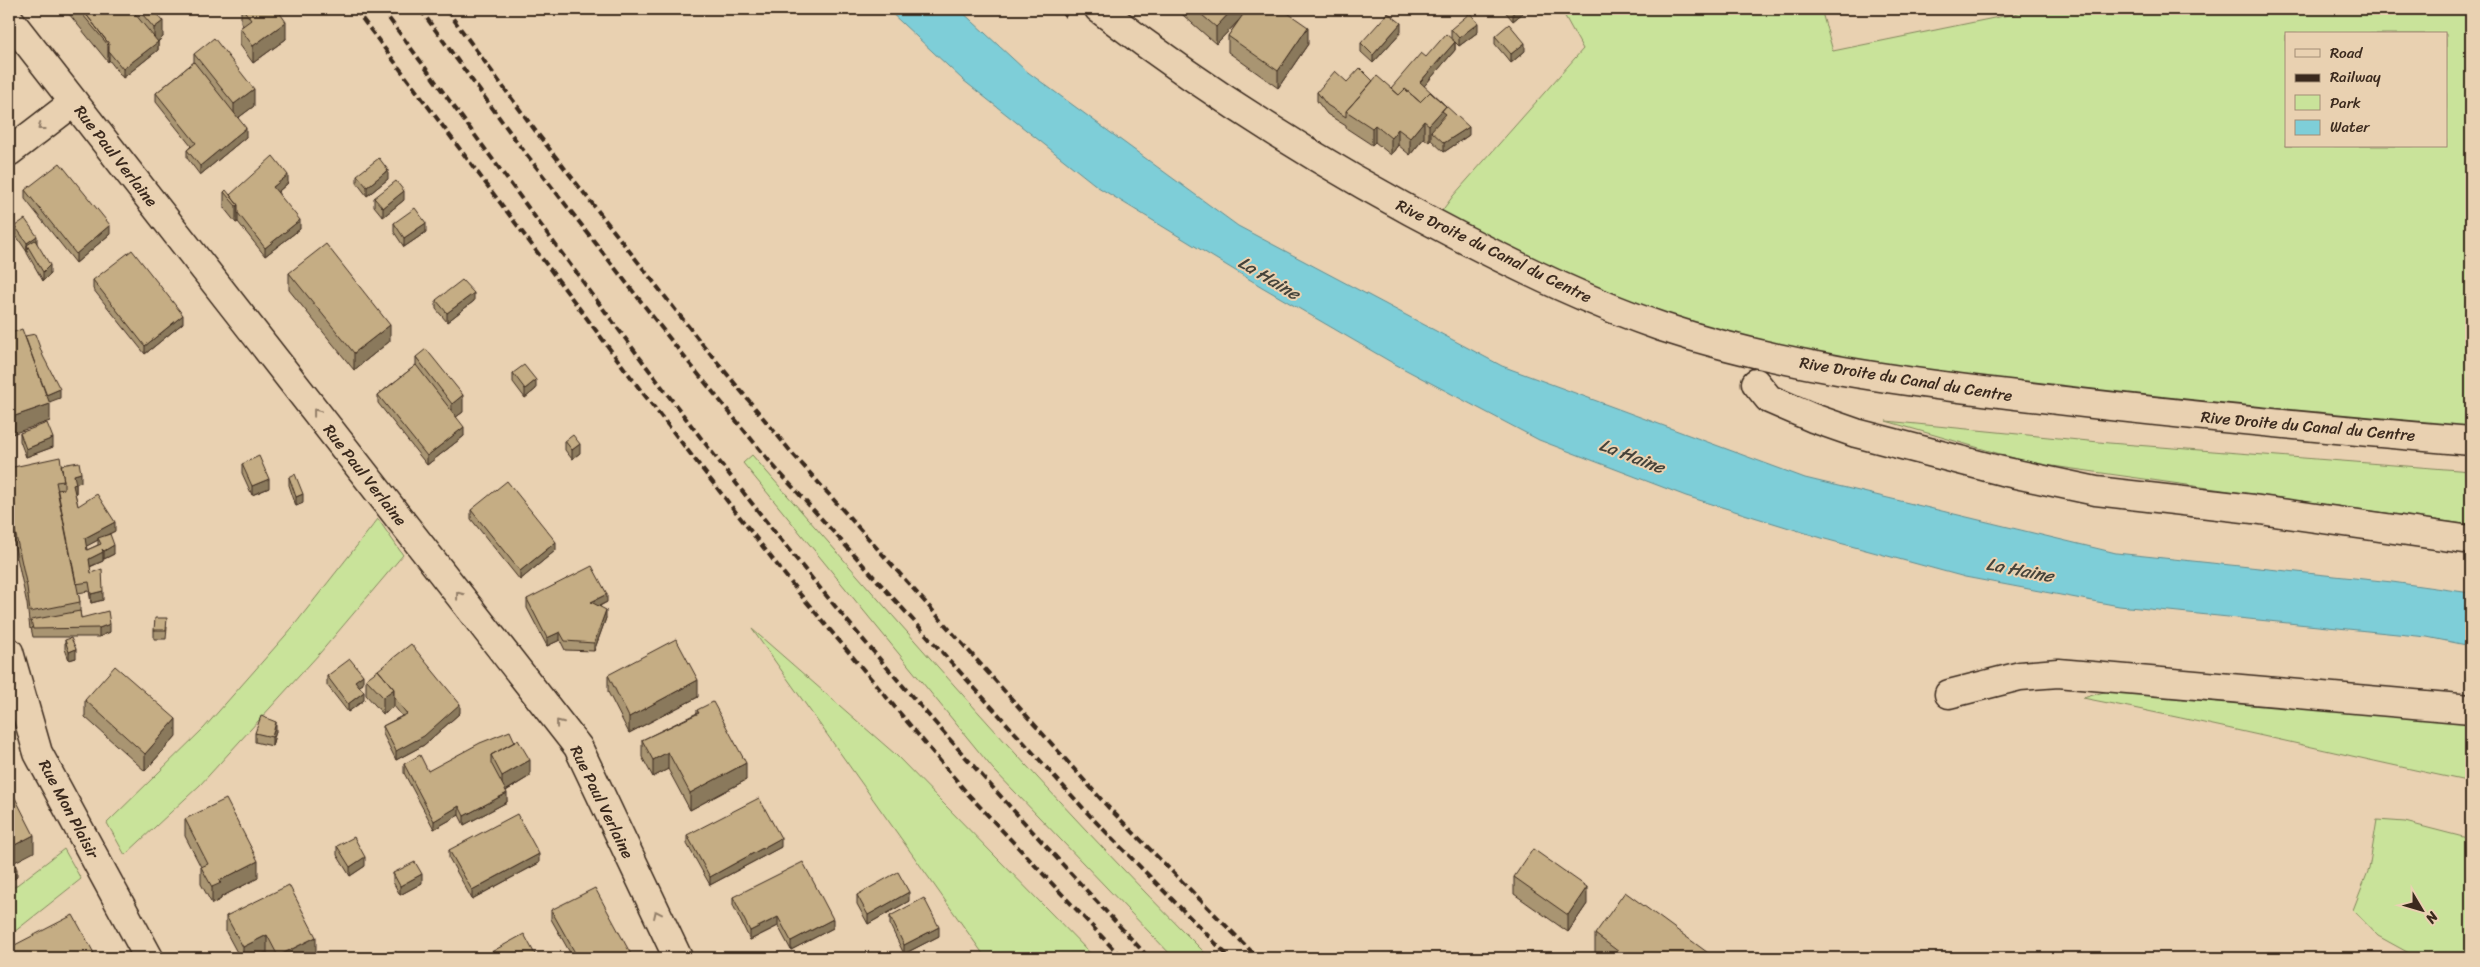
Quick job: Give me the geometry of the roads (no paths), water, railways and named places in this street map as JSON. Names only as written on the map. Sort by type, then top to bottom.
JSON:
[{"type":"street","name":"Rive Droite du Canal du Centre","points":[[1099,9],[1246,113],[1357,181],[1517,266],[1578,295],[1663,327],[1763,355],[1902,381],[2253,422],[2471,441]]},
{"type":"street","name":"Rue Paul Verlaine","points":[[9,19],[578,747],[678,958]]},
{"type":"street","points":[[9,152],[74,102]]},
{"type":"street","points":[[1756,383],[1768,399],[1813,418],[1856,433],[2002,471],[2096,491],[2253,509],[2471,540]]},
{"type":"street","name":"Rue Mon Plaisir","points":[[9,652],[38,753],[149,958]]},
{"type":"street","points":[[1948,694],[2020,676],[2058,673],[2471,709]]},
{"type":"water","name":"La Haine","points":[[887,9],[959,9],[1025,70],[1238,226],[1502,366],[1805,478],[2116,553],[2392,582],[2471,593],[2471,646],[2427,637],[2119,606],[1965,577],[1825,539],[1686,496],[1539,440],[1391,362],[1262,287],[1098,187],[963,80]]},
{"type":"railway","points":[[355,9],[639,388],[799,593],[967,793],[1122,958]]},
{"type":"railway","points":[[382,9],[649,370],[815,582],[938,726],[1149,958]]},
{"type":"railway","points":[[420,9],[520,146],[681,353],[770,462],[1093,819],[1230,958]]},
{"type":"railway","points":[[446,9],[537,133],[699,340],[792,453],[1108,807],[1258,958]]}]
